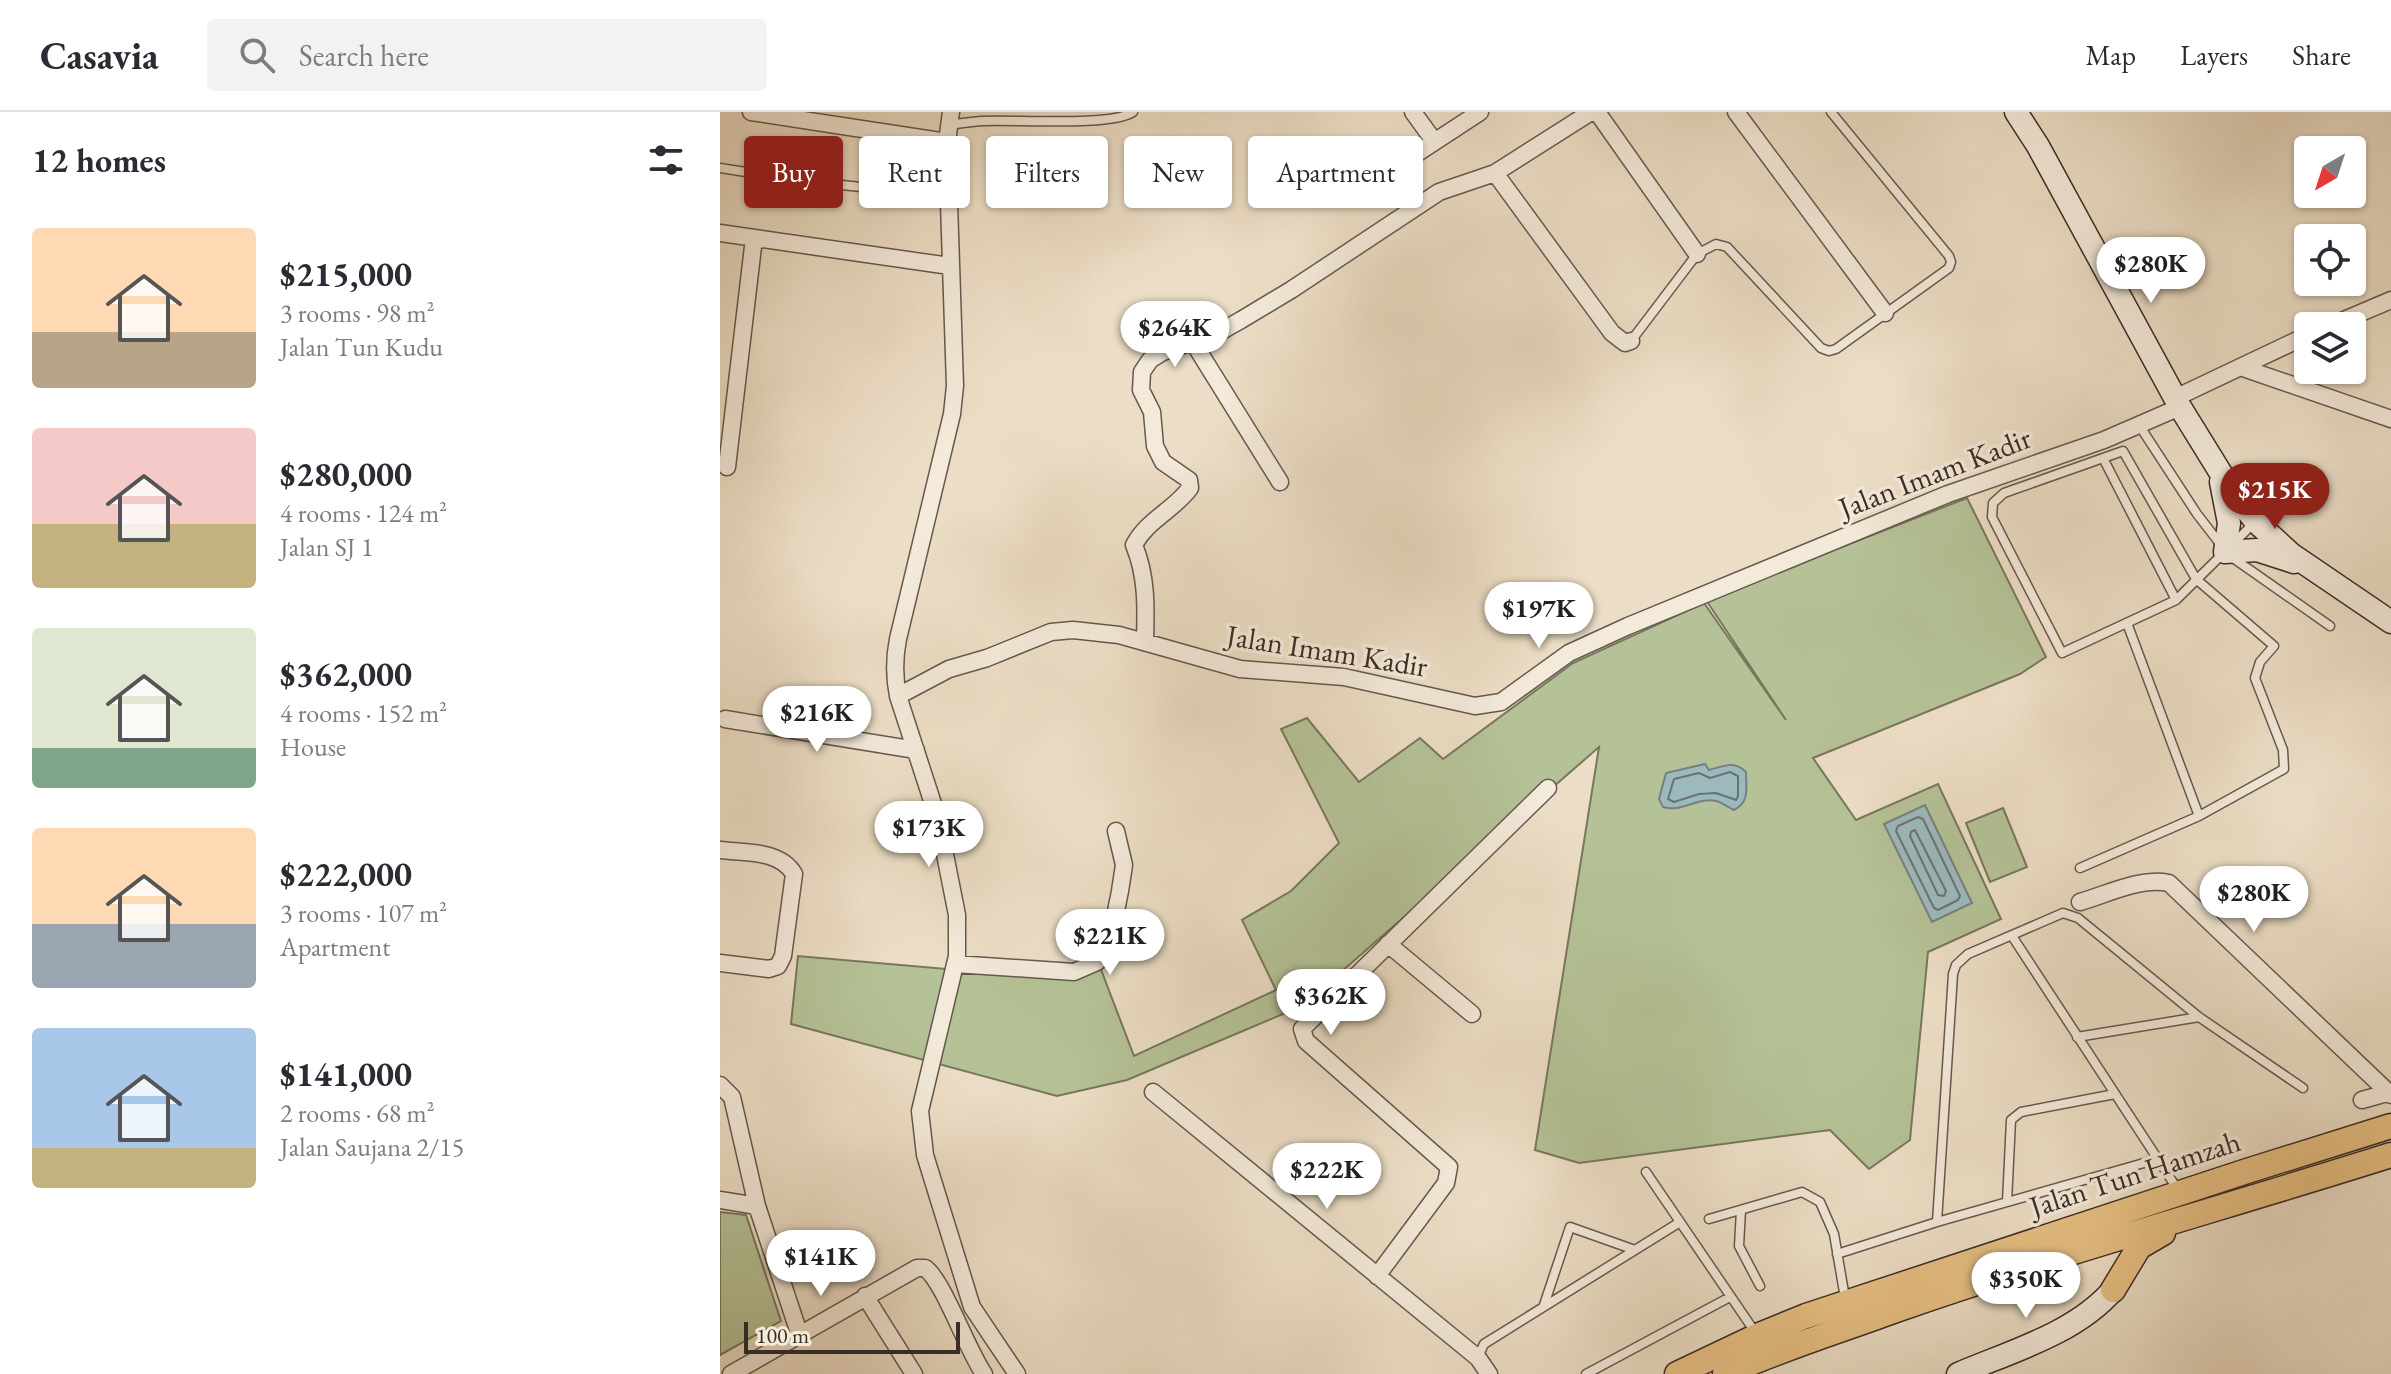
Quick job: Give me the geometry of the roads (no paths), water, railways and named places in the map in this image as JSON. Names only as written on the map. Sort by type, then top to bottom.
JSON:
[{"type":"main road","points":[[2016,112],[2038,146],[2216,468],[2256,522],[2314,570],[2391,622]]},
{"type":"main road","points":[[2216,468],[2229,523],[2225,552],[2257,550],[2314,570]]},
{"type":"main road","name":"Jalan Tun Hamzah","points":[[1677,1374],[1757,1336],[1846,1303],[2389,1123]]},
{"type":"main road","name":"Jalan Tun Hamzah","points":[[1725,1374],[1794,1346],[1974,1283],[2391,1155]]},
{"type":"main road","points":[[1958,1374],[2088,1314],[2113,1290],[2139,1247],[2149,1239],[2263,1195]]},
{"type":"main road","points":[[1974,1283],[2102,1254],[2115,1265],[2118,1275],[2113,1290]]},
{"type":"street","points":[[751,112],[908,136]]},
{"type":"street","points":[[1413,112],[1434,141]]},
{"type":"street","points":[[1423,148],[1480,112]]},
{"type":"street","points":[[1145,641],[1146,596],[1141,562],[1134,545],[1140,534],[1190,488],[1189,480],[1163,462],[1155,446],[1152,412],[1141,390],[1142,372],[1150,360],[1163,352],[1218,333],[1291,290],[1439,192],[1495,173],[1594,112],[1697,254]]},
{"type":"street","points":[[1736,112],[1885,313]]},
{"type":"street","points":[[1495,173],[1612,333],[1625,343],[1631,341]]},
{"type":"street","points":[[948,208],[955,386],[952,414],[894,659],[898,696],[938,819],[957,915],[955,964],[920,1111],[925,1155],[972,1307],[1017,1374]]},
{"type":"street","points":[[720,233],[950,266]]},
{"type":"street","points":[[727,467],[754,238]]},
{"type":"street","points":[[2363,312],[2391,300]]},
{"type":"street","points":[[1193,342],[1280,482]]},
{"type":"street","name":"Jalan Imam Kadir","points":[[898,696],[949,669],[987,658],[1051,632],[1095,631],[1145,641],[1240,669],[1344,677],[1475,706],[1489,706],[1514,694],[1569,653],[1628,626],[1948,494],[2104,440],[2139,425],[2294,342]]},
{"type":"street","points":[[2243,368],[2391,419]]},
{"type":"street","points":[[725,719],[916,750]]},
{"type":"street","points":[[1377,1276],[1446,1183],[1449,1167],[1306,1041],[1303,1026],[1548,788]]},
{"type":"street","points":[[955,964],[1074,972],[1097,962],[1109,946],[1124,865],[1116,831]]},
{"type":"street","points":[[720,850],[776,857],[788,863],[794,874],[783,956],[778,966],[769,969],[720,963]]},
{"type":"street","points":[[2080,902],[2143,883],[2169,883],[2390,1093]]},
{"type":"street","points":[[1388,944],[1472,1014]]},
{"type":"street","points":[[720,1085],[732,1097],[757,1206],[799,1333]]},
{"type":"street","points":[[1153,1092],[1478,1358],[1489,1374]]},
{"type":"street","points":[[2362,1100],[2390,1093]]},
{"type":"street","points":[[720,1200],[757,1206]]},
{"type":"street","points":[[931,1273],[955,1254]]},
{"type":"street","points":[[731,1374],[917,1268],[931,1273],[981,1369],[962,1374]]},
{"type":"street","points":[[865,1296],[914,1374]]},
{"type":"lane","points":[[950,118],[981,121],[1106,119],[1133,112]]},
{"type":"lane","points":[[1631,341],[1697,254],[1716,244],[1727,247],[1821,348],[1829,351],[1949,268],[1949,256],[1831,112]]},
{"type":"lane","points":[[720,168],[859,187]]},
{"type":"lane","points":[[2139,425],[2225,552],[2330,626]]},
{"type":"lane","points":[[2080,868],[2199,816],[2284,769],[2283,750],[2255,678],[2260,662],[2274,646],[2196,579],[2123,451],[2004,493],[1993,503],[1992,517],[2062,653],[2176,600],[2196,579],[2256,522]]},
{"type":"lane","points":[[2103,458],[2176,600]]},
{"type":"lane","points":[[2127,623],[2199,816]]},
{"type":"lane","points":[[1937,1222],[1956,965],[1968,954],[2063,913],[2071,914],[2199,1017],[2303,1088]]},
{"type":"lane","points":[[2012,936],[2180,1193]]},
{"type":"lane","points":[[2077,1037],[2199,1017]]},
{"type":"lane","points":[[2007,1202],[2011,1120],[2016,1115],[2115,1094]]},
{"type":"lane","points":[[1837,1254],[2158,1159]]},
{"type":"lane","points":[[1646,1172],[1757,1336]]},
{"type":"lane","points":[[1709,1219],[1802,1192],[1820,1202],[1834,1234],[1846,1303]]},
{"type":"lane","points":[[1741,1210],[1739,1246],[1760,1286]]},
{"type":"lane","points":[[1478,1358],[1484,1344],[1680,1222]]},
{"type":"lane","points":[[1544,1306],[1570,1227],[1635,1250]]},
{"type":"lane","points":[[1586,1374],[1730,1297]]},
{"type":"water","points":[[1705,764],[1709,770],[1733,765],[1746,772],[1743,803],[1734,810],[1709,800],[1676,808],[1663,807],[1659,799],[1666,773]]},
{"type":"water","points":[[1925,805],[1972,903],[1932,922],[1884,824]]}]
